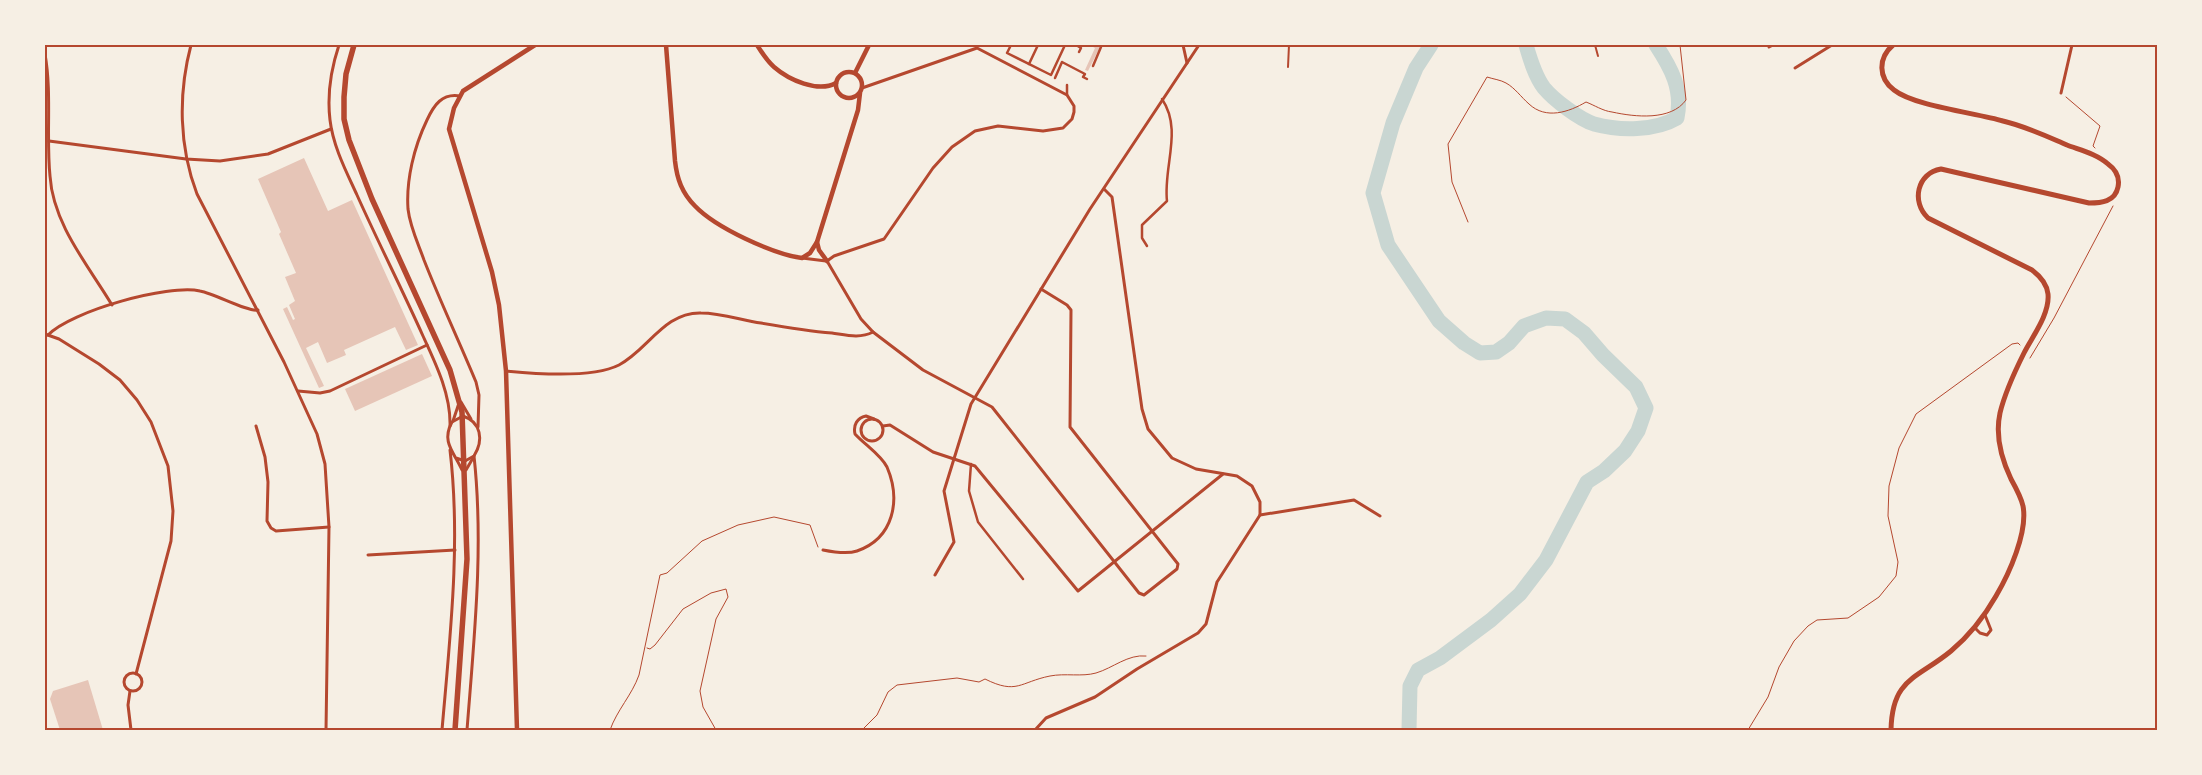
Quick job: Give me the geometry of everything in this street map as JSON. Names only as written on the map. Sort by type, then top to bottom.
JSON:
[{"type":"main road","points":[[354,45],[346,74],[344,97],[344,118],[349,140],[372,199],[450,370],[463,416],[466,581],[455,730]]},
{"type":"main road","points":[[1892,45],[1884,54],[1881,69],[1886,82],[1900,94],[1924,102],[2016,124],[2096,157],[2115,170],[2119,179],[2117,192],[2112,198],[2101,203],[2082,203],[1942,168],[1934,170],[1922,180],[1918,198],[1923,213],[1946,229],[2032,270],[2043,280],[2048,295],[2047,307],[2007,390],[1999,416],[2001,455],[2023,504],[2024,522],[2007,574],[1985,615],[1975,628],[1951,651],[1914,676],[1902,688],[1894,705],[1892,730]]},
{"type":"street","points":[[191,45],[181,110],[186,159],[197,194],[298,391],[317,434],[325,464],[329,527],[326,730]]},
{"type":"street","points":[[339,45],[333,63],[329,90],[331,130],[349,177],[427,345],[445,391],[451,424]]},
{"type":"street","points":[[517,730],[506,371],[500,312],[492,272],[449,129],[452,113],[460,96],[473,84],[534,45]]},
{"type":"street","points":[[666,45],[674,161],[682,189],[694,206],[718,224],[758,244],[802,258],[826,261],[834,256],[884,239],[933,168],[952,147],[975,131],[998,126],[1043,131],[1063,128],[1072,119],[1074,112],[1072,100],[1067,95],[981,48],[972,47],[861,91],[854,98],[844,97],[838,92],[836,83],[838,77],[844,73],[855,74],[861,80],[861,91],[858,110],[817,242],[810,253],[802,258]]},
{"type":"street","points":[[758,45],[769,62],[790,77],[824,88],[836,83]]},
{"type":"street","points":[[855,74],[869,45]]},
{"type":"street","points":[[1011,45],[1007,53],[1051,74],[1065,45]]},
{"type":"street","points":[[1029,64],[1038,45]]},
{"type":"street","points":[[1076,45],[1081,48],[1079,52]]},
{"type":"street","points":[[1183,45],[1187,63]]},
{"type":"street","points":[[934,575],[954,542],[944,491],[974,398],[1104,189],[1162,99],[1200,45]]},
{"type":"street","points":[[1769,47],[1773,45]]},
{"type":"street","points":[[1794,68],[1832,45]]},
{"type":"street","points":[[2061,93],[2072,45]]},
{"type":"street","points":[[1093,66],[1101,47]]},
{"type":"street","points":[[45,54],[50,176],[61,219],[112,305]]},
{"type":"street","points":[[1055,78],[1062,62],[1085,74],[1083,77],[1087,79]]},
{"type":"street","points":[[1066,85],[1067,95]]},
{"type":"street","points":[[460,96],[450,95],[443,98],[429,115],[414,159],[408,201],[413,231],[436,291],[476,382],[479,395],[479,445],[467,465],[465,476]]},
{"type":"street","points":[[1148,246],[1142,238],[1142,225],[1167,201],[1166,174],[1172,134],[1167,106],[1162,99]]},
{"type":"street","points":[[49,141],[205,161],[254,158],[280,151],[331,130]]},
{"type":"street","points":[[1035,730],[1046,718],[1095,697],[1198,633],[1206,624],[1217,582],[1260,515],[1260,502],[1252,486],[1237,476],[1196,469],[1180,463],[1158,444],[1146,423],[1142,409],[1112,197],[1104,189]]},
{"type":"street","points":[[817,242],[819,250],[861,319],[873,332],[923,370],[992,408],[1142,595],[1176,569],[1178,564],[1070,427],[1071,310],[1067,304],[1041,289]]},
{"type":"street","points":[[136,674],[171,541],[173,511],[168,466],[151,422],[124,385],[99,364],[46,334],[61,324],[112,305],[159,292],[185,289],[208,293],[249,310],[258,310]]},
{"type":"street","points":[[506,371],[540,373],[603,370],[627,360],[659,331],[675,319],[688,314],[714,314],[801,330],[861,336],[873,332]]},
{"type":"street","points":[[298,391],[320,393],[330,390],[427,345]]},
{"type":"street","points":[[460,400],[478,427]]},
{"type":"street","points":[[442,730],[455,550],[454,485],[447,437],[460,400]]},
{"type":"street","points":[[451,424],[463,416],[471,419]]},
{"type":"street","points":[[823,550],[834,552],[857,551],[870,544],[887,529],[893,516],[892,485],[886,466],[854,434],[854,426],[866,416],[874,419],[880,422],[883,426],[880,438],[872,441],[865,438],[862,432],[862,425],[867,420],[874,419]]},
{"type":"street","points":[[883,426],[890,425],[933,452],[975,466],[1078,591],[1224,473]]},
{"type":"street","points":[[256,426],[265,457],[268,482],[268,521],[271,528],[276,531],[329,527]]},
{"type":"street","points":[[450,450],[465,476]]},
{"type":"street","points":[[456,458],[465,461],[474,456]]},
{"type":"street","points":[[467,730],[478,575],[478,487],[474,456]]},
{"type":"street","points":[[971,464],[969,491],[978,522],[1023,578]]},
{"type":"street","points":[[1260,515],[1354,500],[1380,516]]},
{"type":"street","points":[[368,555],[455,550]]},
{"type":"street","points":[[1975,628],[1987,635],[1991,630],[1985,615]]},
{"type":"street","points":[[130,673],[136,674],[140,677],[141,685],[138,689],[130,691],[125,687],[124,679],[130,673]]},
{"type":"street","points":[[130,691],[128,713],[131,730]]},
{"type":"lane","points":[[1288,67],[1289,45]]},
{"type":"lane","points":[[1595,45],[1598,56]]},
{"type":"path","points":[[1468,222],[1452,182],[1448,144],[1487,77],[1505,82],[1531,106],[1548,113],[1571,111],[1586,102],[1610,112],[1648,117],[1679,108],[1686,100],[1680,45]]},
{"type":"path","points":[[2061,93],[2100,126],[2093,146],[2100,151]]},
{"type":"path","points":[[1748,730],[1768,697],[1780,667],[1794,641],[1808,626],[1817,620],[1848,618],[1879,597],[1896,576],[1898,562],[1888,516],[1889,486],[1899,448],[1916,414],[2012,344],[2018,343],[2031,358],[2116,200]]},
{"type":"path","points":[[610,730],[634,687],[646,648],[660,575],[667,573],[702,541],[738,525],[774,517],[810,526],[816,546],[823,550]]},
{"type":"path","points":[[646,648],[650,649],[655,645],[683,609],[711,593],[726,589],[728,597],[716,619],[700,691],[703,707],[716,730]]},
{"type":"path","points":[[862,730],[877,715],[888,692],[897,685],[957,678],[978,682],[985,679],[1006,688],[1021,686],[1050,676],[1096,673],[1131,658],[1143,656],[1155,658]]},
{"type":"building","points":[[1089,45],[1101,45],[1088,71],[1085,70],[1095,48]]},
{"type":"building","points":[[304,158],[328,211],[352,200],[418,345],[406,350],[395,327],[344,350],[346,355],[327,363],[318,342],[306,348],[324,386],[319,388],[283,309],[287,307],[293,320],[295,319],[289,305],[295,301],[285,277],[296,273],[258,179]]},
{"type":"building","points":[[422,354],[432,376],[355,411],[345,389]]},
{"type":"building","points":[[88,680],[103,730],[60,730],[50,699],[53,691]]},
{"type":"waterway","points":[[1409,730],[1410,686],[1418,670],[1440,658],[1491,620],[1520,594],[1546,560],[1587,482],[1604,471],[1625,451],[1638,431],[1646,408],[1636,387],[1603,355],[1584,333],[1565,319],[1546,318],[1524,326],[1509,343],[1496,352],[1480,353],[1464,343],[1439,321],[1388,245],[1373,193],[1393,123],[1416,68],[1431,45]]},
{"type":"waterway","points":[[1526,45],[1533,67],[1548,93],[1581,118],[1594,124],[1626,129],[1658,125],[1677,118],[1677,88],[1671,71],[1656,45]]}]
